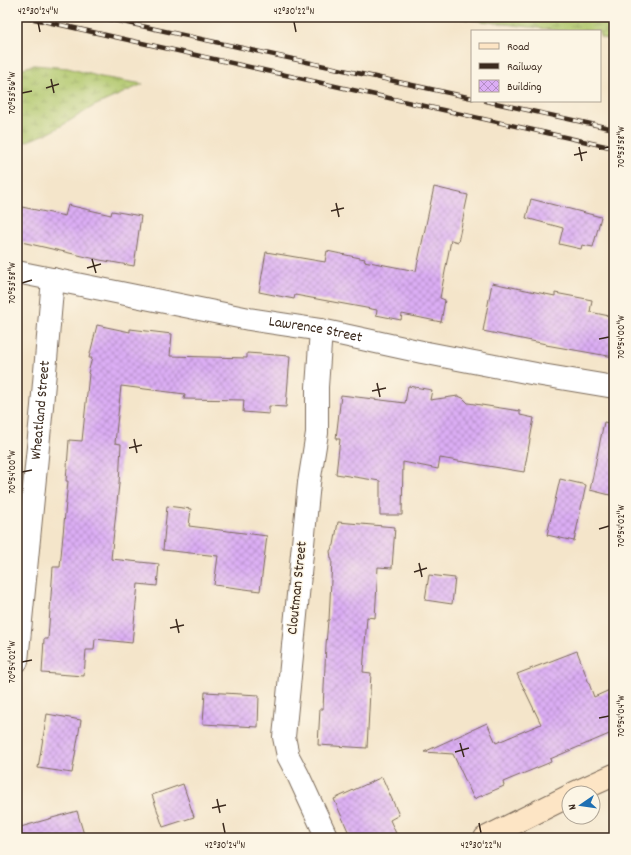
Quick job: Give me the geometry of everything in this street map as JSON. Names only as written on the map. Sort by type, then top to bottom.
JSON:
[{"type":"main road","points":[[591,785],[614,774]]},
{"type":"main road","points":[[485,838],[561,800]]},
{"type":"street","name":"Lawrence Street","points":[[17,272],[250,319],[321,330],[430,354],[614,388]]},
{"type":"street","name":"Wheatland Street","points":[[17,661],[53,279]]},
{"type":"street","name":"Cloutman Street","points":[[321,330],[317,386],[317,433],[309,482],[284,737],[288,756],[327,838]]},
{"type":"green space","points":[[458,17],[614,17],[614,41],[601,37],[601,30],[553,30]]},
{"type":"green space","points":[[34,65],[68,68],[101,77],[143,84],[94,106],[51,132],[17,145],[17,70]]},
{"type":"building","points":[[434,187],[468,195],[458,242],[451,240],[440,298],[445,300],[441,322],[402,314],[401,320],[376,315],[377,310],[295,295],[294,299],[259,292],[266,252],[325,262],[327,251],[365,259],[364,261],[416,271]]},
{"type":"building","points":[[531,199],[601,217],[593,247],[582,245],[581,249],[559,244],[563,228],[526,218]]},
{"type":"building","points":[[68,205],[111,215],[112,211],[141,216],[134,266],[100,260],[17,241],[17,206],[65,216]]},
{"type":"building","points":[[492,283],[555,296],[555,293],[592,300],[590,312],[614,317],[614,357],[546,345],[483,331]]},
{"type":"building","points":[[97,325],[130,332],[130,329],[172,334],[170,356],[247,358],[247,353],[290,356],[286,407],[269,406],[269,414],[243,412],[244,400],[184,399],[185,394],[121,386],[115,443],[121,444],[119,484],[111,559],[159,564],[157,586],[138,584],[132,643],[95,639],[94,650],[86,650],[84,676],[42,673],[44,639],[48,639],[53,567],[60,567],[68,481],[66,481],[69,440],[82,441],[88,373],[92,358],[89,358]]},
{"type":"building","points":[[408,386],[432,390],[430,400],[458,396],[463,398],[468,403],[520,411],[520,415],[534,418],[524,472],[440,458],[438,469],[403,462],[402,515],[380,515],[380,481],[336,474],[340,439],[336,439],[341,395],[405,403]]},
{"type":"building","points":[[604,422],[614,424],[614,496],[590,490]]},
{"type":"building","points":[[560,479],[586,485],[574,541],[547,535]]},
{"type":"building","points":[[167,506],[191,509],[189,526],[267,536],[260,591],[214,585],[218,556],[163,550]]},
{"type":"building","points":[[338,522],[395,527],[392,568],[378,567],[375,618],[367,617],[363,672],[371,673],[367,748],[318,745],[320,709],[323,709],[326,645],[329,620],[332,560],[330,551],[334,545]]},
{"type":"building","points":[[429,575],[455,578],[452,604],[425,600]]},
{"type":"building","points":[[577,651],[594,697],[614,688],[614,732],[550,759],[551,762],[503,782],[504,786],[474,799],[453,754],[424,752],[487,723],[496,743],[541,724],[517,674]]},
{"type":"building","points":[[205,692],[259,695],[258,727],[203,724]]},
{"type":"building","points":[[47,714],[81,720],[72,773],[38,768]]},
{"type":"building","points":[[382,777],[399,815],[390,820],[398,838],[351,838],[334,799]]},
{"type":"building","points":[[183,784],[194,817],[163,827],[152,795]]},
{"type":"building","points":[[77,811],[85,838],[17,838],[17,828]]},
{"type":"railway","points":[[25,17],[614,148]]},
{"type":"railway","points":[[100,17],[471,98]]},
{"type":"railway","points":[[491,102],[614,129]]}]
